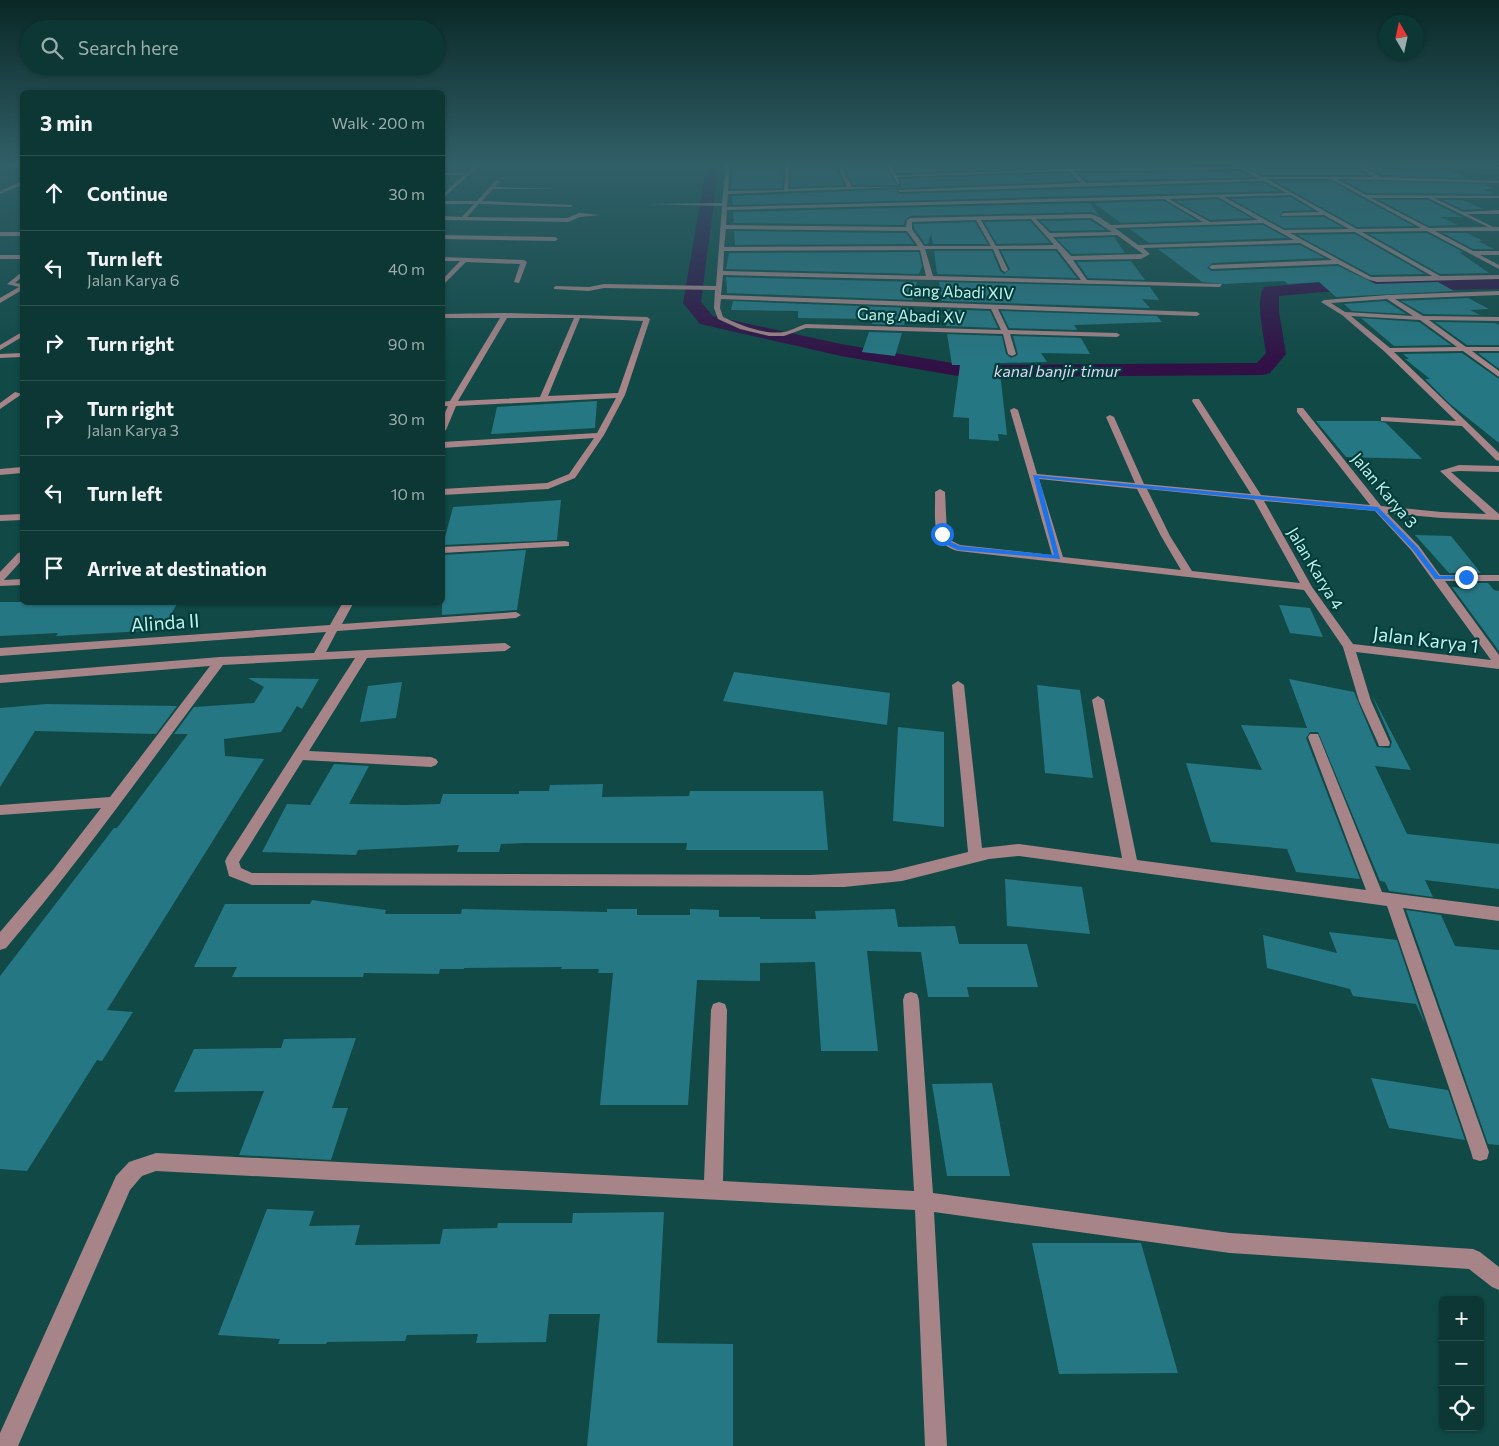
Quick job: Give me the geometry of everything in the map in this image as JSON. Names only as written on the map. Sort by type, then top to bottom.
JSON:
[{"type":"street","points":[[12,234],[18,230]]},
{"type":"street","points":[[718,297],[724,230]]},
{"type":"street","points":[[910,230],[922,248],[930,278]]},
{"type":"street","points":[[984,230],[995,248],[1004,270]]},
{"type":"street","points":[[1044,230],[1069,258],[1086,283]]},
{"type":"street","points":[[1069,258],[1146,256],[1115,230]]},
{"type":"street","points":[[1282,231],[1301,230]]},
{"type":"street","points":[[1357,230],[1439,278]]},
{"type":"street","points":[[1432,230],[1499,267]]},
{"type":"street","points":[[473,237],[478,231]]},
{"type":"street","points":[[1282,231],[1373,279],[1499,277]]},
{"type":"street","points":[[1048,235],[1118,233]]},
{"type":"street","points":[[1,234],[20,234]]},
{"type":"street","points":[[445,237],[555,239]]},
{"type":"street","points":[[1136,247],[1301,241]]},
{"type":"street","points":[[723,249],[1058,247]]},
{"type":"street","points":[[1472,253],[1499,253]]},
{"type":"street","points":[[0,257],[20,257]]},
{"type":"street","points":[[445,259],[524,262],[517,282]]},
{"type":"street","points":[[445,281],[464,260]]},
{"type":"street","points":[[1212,267],[1341,262]]},
{"type":"street","points":[[721,273],[1220,285]]},
{"type":"street","points":[[20,276],[10,284],[20,286]]},
{"type":"street","points":[[556,288],[589,289],[604,286],[719,288]]},
{"type":"street","points":[[0,300],[20,288]]},
{"type":"street","points":[[1499,293],[1388,297],[1324,302],[1344,314],[1388,350],[1499,458]]},
{"type":"street","name":"Gang Abadi XIV","points":[[718,297],[1197,314]]},
{"type":"street","name":"Gang Abadi XV","points":[[718,297],[717,308],[720,318],[733,325],[785,334],[806,326],[1116,335]]},
{"type":"street","points":[[1388,297],[1422,318],[1499,375]]},
{"type":"street","points":[[993,306],[1006,332],[1012,354]]},
{"type":"street","points":[[1344,314],[1499,319]]},
{"type":"street","points":[[445,423],[454,403],[505,315]]},
{"type":"street","points":[[445,316],[578,316],[647,319],[621,395],[600,435],[572,476],[558,484],[548,486],[445,492]]},
{"type":"street","points":[[543,399],[578,316]]},
{"type":"street","points":[[0,348],[20,335]]},
{"type":"street","points":[[1388,350],[1499,349]]},
{"type":"street","points":[[0,356],[20,354]]},
{"type":"street","points":[[0,395],[20,394]]},
{"type":"street","points":[[0,407],[20,394]]},
{"type":"street","points":[[445,404],[621,395]]},
{"type":"street","name":"Jalan Karya 4","points":[[1196,401],[1258,498],[1308,586],[1349,647],[1364,701],[1384,743]]},
{"type":"street","points":[[1014,410],[1058,558]]},
{"type":"street","name":"Jalan Karya 3","points":[[1300,410],[1378,509],[1415,548],[1499,664]]},
{"type":"street","points":[[1110,417],[1141,487],[1177,557],[1188,573]]},
{"type":"street","points":[[1384,419],[1465,424]]},
{"type":"street","points":[[445,446],[600,435]]},
{"type":"street","points":[[1497,517],[1444,471],[1459,468],[1499,469]]},
{"type":"street","points":[[0,472],[20,470]]},
{"type":"street","points":[[1035,476],[1441,515],[1497,517]]},
{"type":"street","points":[[940,492],[942,534],[946,542],[958,548],[1308,586]]},
{"type":"street","points":[[0,518],[20,517]]},
{"type":"street","points":[[445,550],[565,544]]},
{"type":"street","points":[[0,578],[20,557]]},
{"type":"street","points":[[1437,578],[1499,578]]},
{"type":"street","points":[[0,584],[20,582]]},
{"type":"street","points":[[318,655],[347,605]]},
{"type":"street","name":"Alinda II","points":[[0,652],[516,615]]},
{"type":"street","points":[[0,679],[220,661],[505,647]]},
{"type":"street","name":"Jalan Karya 1","points":[[1349,647],[1499,664]]},
{"type":"street","points":[[363,655],[232,862],[234,872],[252,879],[865,880],[902,875],[1001,850],[1019,850],[1499,914]]},
{"type":"street","points":[[0,942],[28,911],[115,802],[220,661]]},
{"type":"street","points":[[958,685],[976,857]]},
{"type":"street","points":[[1098,700],[1131,865]]},
{"type":"street","points":[[1314,737],[1385,899],[1480,1152]]},
{"type":"street","points":[[301,755],[431,762]]},
{"type":"street","points":[[0,810],[115,802]]},
{"type":"street","points":[[912,1000],[936,1446]]},
{"type":"street","points":[[712,1191],[719,1010]]},
{"type":"street","points":[[6,1446],[123,1183],[136,1169],[156,1162],[924,1201],[1230,1243],[1473,1259],[1499,1280]]},
{"type":"building","points":[[916,230],[980,230],[988,244],[933,244],[931,234],[928,244],[925,244]]},
{"type":"building","points":[[989,230],[1039,230],[1050,243],[997,244]]},
{"type":"building","points":[[1132,230],[1273,230],[1287,238],[1149,243]]},
{"type":"building","points":[[734,231],[906,233],[914,244],[735,245]]},
{"type":"building","points":[[1427,233],[1463,252],[1459,252],[1489,273],[1440,274],[1369,234]]},
{"type":"building","points":[[1443,233],[1467,233],[1494,249],[1473,249]]},
{"type":"building","points":[[1355,234],[1425,274],[1371,275],[1297,235]]},
{"type":"building","points":[[1114,237],[1125,253],[1072,254],[1057,239]]},
{"type":"building","points":[[1300,245],[1325,258],[1212,263],[1207,268],[1212,271],[1338,266],[1376,284],[1438,282],[1454,291],[1336,297],[1319,282],[1288,284],[1284,281],[1224,284],[1202,282],[1158,249]]},
{"type":"building","points":[[934,251],[992,251],[1000,271],[1004,274],[1010,269],[1001,251],[1056,251],[1077,278],[937,274]]},
{"type":"building","points":[[919,252],[922,266],[919,274],[726,269],[729,253]]},
{"type":"building","points":[[1131,261],[1145,280],[1088,278],[1077,262]]},
{"type":"building","points":[[726,277],[917,282],[912,300],[727,293]]},
{"type":"building","points":[[939,282],[1150,287],[1159,300],[1142,299],[1150,308],[942,301]]},
{"type":"building","points":[[1468,298],[1489,309],[1470,310],[1480,315],[1424,314],[1401,301]]},
{"type":"building","points":[[733,301],[909,308],[904,325],[872,324],[874,319],[798,318],[798,311],[731,310]]},
{"type":"building","points":[[1386,301],[1406,314],[1352,311],[1344,304]]},
{"type":"building","points":[[943,309],[990,311],[998,328],[946,326]]},
{"type":"building","points":[[1001,311],[1157,316],[1162,322],[1074,325],[1077,330],[1009,328]]},
{"type":"building","points":[[1361,318],[1419,322],[1451,345],[1394,346]]},
{"type":"building","points":[[1435,322],[1495,323],[1499,325],[1499,345],[1467,345]]},
{"type":"building","points":[[869,332],[902,333],[895,356],[862,352]]},
{"type":"building","points":[[947,334],[1002,336],[1006,354],[1011,358],[1018,355],[1013,336],[1081,338],[1090,354],[1041,353],[1047,362],[999,363],[1007,435],[998,434],[999,441],[969,439],[969,418],[953,417],[960,365],[952,365]]},
{"type":"building","points":[[1462,353],[1499,379],[1499,443],[1450,404],[1425,379],[1430,379],[1405,359],[1409,359],[1403,354]]},
{"type":"building","points":[[1478,353],[1499,353],[1499,369]]},
{"type":"building","points":[[597,401],[595,428],[491,434],[497,407]]},
{"type":"building","points":[[1316,421],[1379,421],[1386,423],[1422,459],[1346,457]]},
{"type":"building","points":[[561,500],[557,540],[445,545],[445,537],[453,507]]},
{"type":"building","points":[[1415,535],[1451,536],[1481,573],[1449,573]]},
{"type":"building","points":[[526,550],[517,610],[442,615],[442,605],[445,605],[445,555]]},
{"type":"building","points":[[1458,583],[1488,583],[1494,590],[1499,591],[1499,651],[1452,587],[1462,588]]},
{"type":"building","points":[[0,602],[20,602],[20,605],[176,605],[162,630],[56,636],[58,633],[0,636]]},
{"type":"building","points":[[1279,605],[1310,608],[1323,637],[1290,633]]},
{"type":"building","points":[[734,672],[890,693],[887,725],[723,701]]},
{"type":"building","points":[[248,678],[319,679],[302,709],[297,706],[281,732],[224,739],[225,756],[264,759],[107,1010],[133,1012],[102,1061],[97,1060],[27,1171],[0,1169],[0,976],[114,828],[117,828],[188,734],[174,734],[194,707],[254,703],[264,687]]},
{"type":"building","points":[[1289,679],[1354,692],[1377,747],[1390,748],[1392,742],[1372,695],[1411,770],[1375,766],[1407,834],[1499,844],[1499,889],[1425,880],[1433,897],[1389,891],[1385,882],[1380,881],[1318,732],[1310,732],[1306,738],[1360,879],[1296,872],[1287,849],[1211,842],[1186,763],[1262,770],[1241,725],[1307,728]]},
{"type":"building","points":[[402,682],[396,718],[360,722],[368,686]]},
{"type":"building","points":[[1037,685],[1080,690],[1093,778],[1045,773]]},
{"type":"building","points":[[46,704],[177,706],[156,734],[35,731],[0,787],[0,708]]},
{"type":"building","points":[[898,727],[944,732],[944,827],[893,821]]},
{"type":"building","points":[[334,764],[369,766],[349,804],[440,804],[443,794],[519,794],[519,791],[549,791],[550,785],[603,784],[602,797],[689,796],[690,791],[823,791],[828,850],[686,850],[687,843],[524,843],[501,844],[499,852],[457,852],[459,845],[358,850],[356,855],[262,852],[287,804],[310,805]]},
{"type":"building","points":[[1005,879],[1082,887],[1090,934],[1007,926]]},
{"type":"building","points":[[312,900],[386,910],[385,914],[461,914],[462,909],[607,912],[607,909],[637,909],[637,915],[690,915],[690,909],[719,910],[719,917],[816,919],[815,911],[895,909],[898,927],[955,926],[959,944],[1027,944],[1038,987],[967,987],[969,997],[928,997],[921,952],[867,951],[878,1051],[821,1051],[815,962],[760,963],[760,981],[697,980],[688,1105],[600,1105],[613,973],[598,973],[599,969],[561,969],[562,967],[464,968],[440,969],[439,974],[364,973],[363,977],[232,977],[237,967],[194,967],[225,904],[310,904]]},
{"type":"building","points":[[1406,910],[1441,915],[1455,946],[1499,950],[1499,1145],[1488,1144]]},
{"type":"building","points":[[1329,932],[1397,940],[1425,1024],[1416,1004],[1353,996],[1350,989],[1267,968],[1263,935],[1337,953]]},
{"type":"building","points":[[356,1038],[332,1108],[348,1108],[331,1160],[239,1155],[264,1091],[174,1092],[194,1049],[281,1048],[284,1039]]},
{"type":"building","points":[[1371,1078],[1448,1090],[1465,1140],[1389,1128]]},
{"type":"building","points":[[992,1083],[1010,1176],[947,1176],[932,1084]]},
{"type":"building","points":[[267,1209],[314,1211],[309,1226],[360,1225],[355,1245],[440,1244],[443,1229],[497,1228],[498,1223],[572,1223],[573,1213],[664,1212],[657,1343],[733,1344],[733,1446],[587,1446],[600,1314],[549,1314],[546,1342],[476,1343],[478,1334],[407,1335],[405,1341],[278,1344],[280,1339],[218,1335]]},
{"type":"building","points":[[1032,1243],[1141,1243],[1178,1373],[1059,1374]]},
{"type":"waterway","name":"kanal banjir timur","points":[[703,230],[692,303],[707,320],[841,350],[964,371],[1263,369],[1276,354],[1270,312],[1270,291],[1323,287],[1499,284]]},
{"type":"route","points":[[942,534],[946,542],[958,548],[1058,558],[1035,476],[1378,509],[1415,548],[1437,578],[1466,577]]}]
